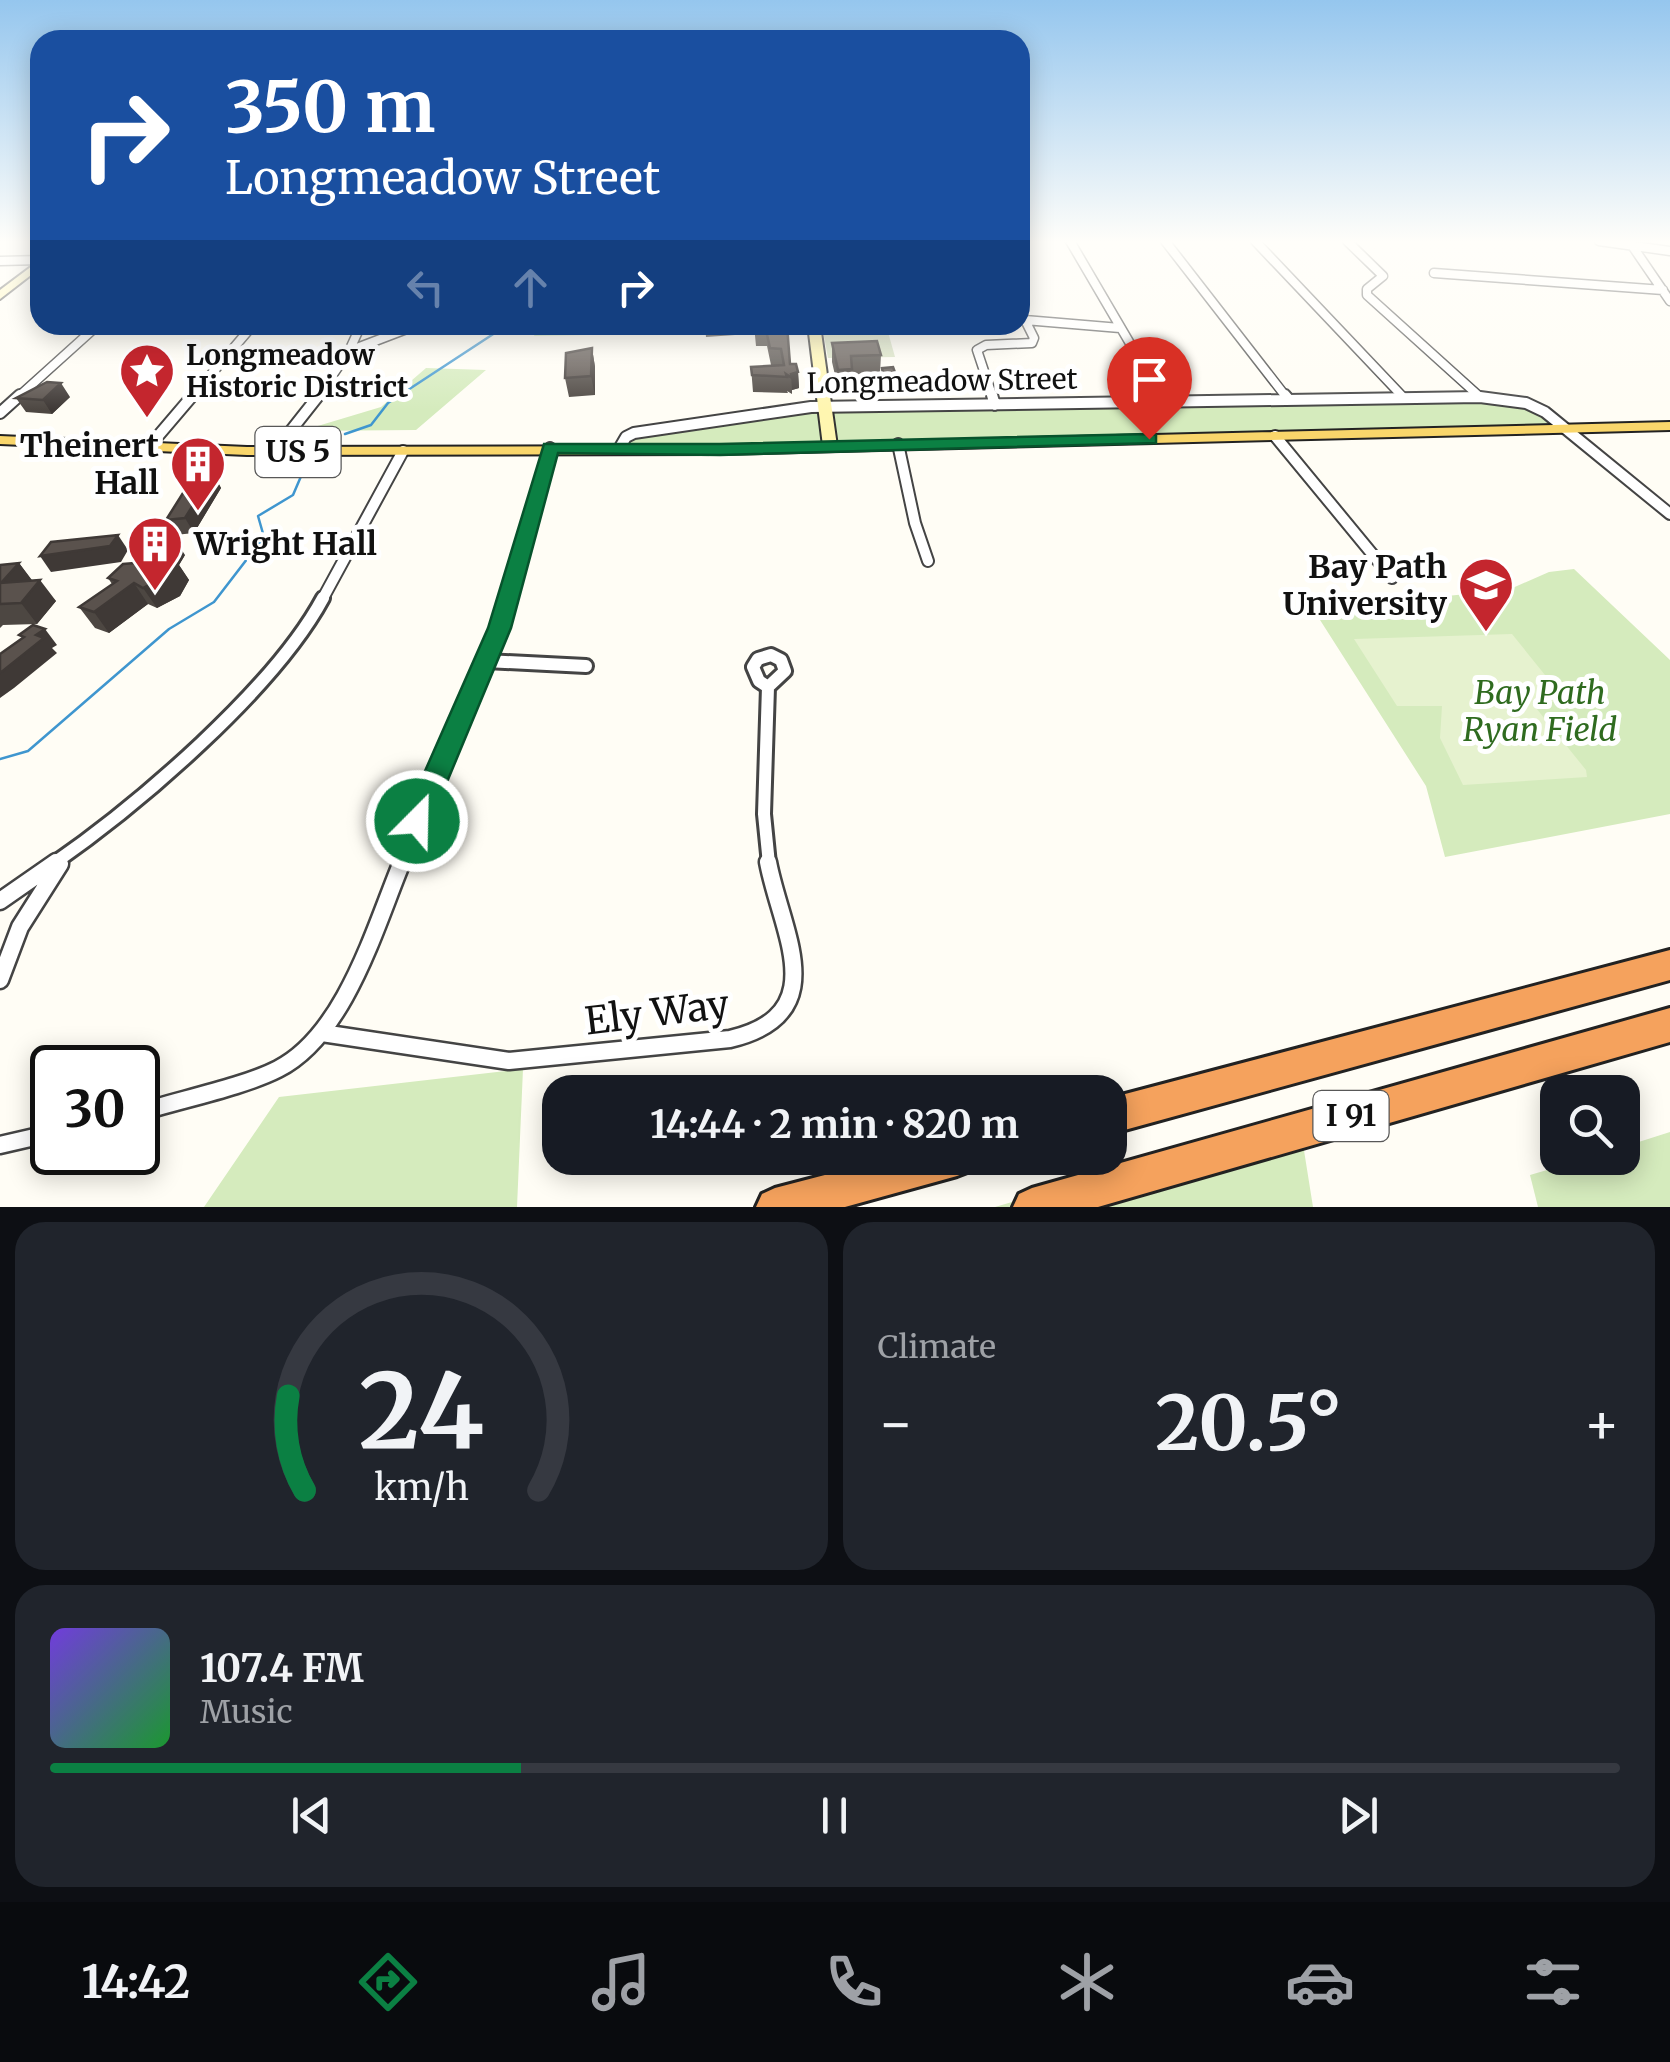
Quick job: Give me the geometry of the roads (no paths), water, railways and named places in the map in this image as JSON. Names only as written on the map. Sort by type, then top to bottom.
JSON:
[{"type":"highway","name":"I 91","points":[[1127,1111],[1670,965]]},
{"type":"highway","name":"I 91","points":[[1032,1207],[1670,1025]]},
{"type":"highway","points":[[775,1207],[894,1175]]},
{"type":"main road","points":[[815,335],[830,446]]},
{"type":"main road","name":"Longmeadow Street","points":[[0,440],[147,449],[403,451],[830,446],[1670,426]]},
{"type":"street","points":[[1105,297],[1164,402]]},
{"type":"street","points":[[1209,297],[1289,400]]},
{"type":"street","points":[[1308,297],[1404,398]]},
{"type":"street","points":[[1370,297],[1480,397]]},
{"type":"street","points":[[1030,320],[1120,328]]},
{"type":"street","points":[[0,413],[87,335]]},
{"type":"street","points":[[147,449],[244,335]]},
{"type":"street","points":[[274,452],[337,373],[357,335]]},
{"type":"street","points":[[375,335],[381,338]]},
{"type":"street","points":[[349,351],[389,335]]},
{"type":"street","points":[[995,405],[978,348],[1032,344],[1029,335]]},
{"type":"street","name":"Longmeadow Street","points":[[619,448],[634,433],[824,407],[1480,397],[1530,405],[1566,430]]},
{"type":"street","points":[[1566,430],[1670,514]]},
{"type":"street","points":[[1275,436],[1392,578]]},
{"type":"street","points":[[898,444],[915,523],[928,561]]},
{"type":"street","points":[[160,1106],[278,1068],[300,1056],[322,1033],[350,989],[514,586],[550,448]]},
{"type":"street","points":[[0,901],[66,856],[215,730],[294,644],[334,580],[403,451]]},
{"type":"street","points":[[486,661],[586,666]]},
{"type":"street","name":"Ely Way","points":[[322,1033],[509,1061],[709,1042],[751,1035],[768,1026],[788,1003],[795,970],[766,856],[768,687]]},
{"type":"street","points":[[0,980],[4,948],[66,856]]},
{"type":"street","points":[[0,1144],[30,1138]]},
{"type":"waterway","points":[[345,434],[371,425],[388,403],[492,335]]},
{"type":"waterway","points":[[0,759],[28,751],[169,629],[214,602],[264,537],[258,516],[293,495],[302,474]]},
{"type":"place","name":"Longmeadow Historic District","points":[[147,420]]},
{"type":"place","name":"Theinert Hall","points":[[198,513]]},
{"type":"place","name":"Wright Hall","points":[[155,593]]},
{"type":"place","name":"Bay Path University","points":[[1486,634]]},
{"type":"park label","name":"Bay Path Ryan Field","points":[[1540,712]]}]
